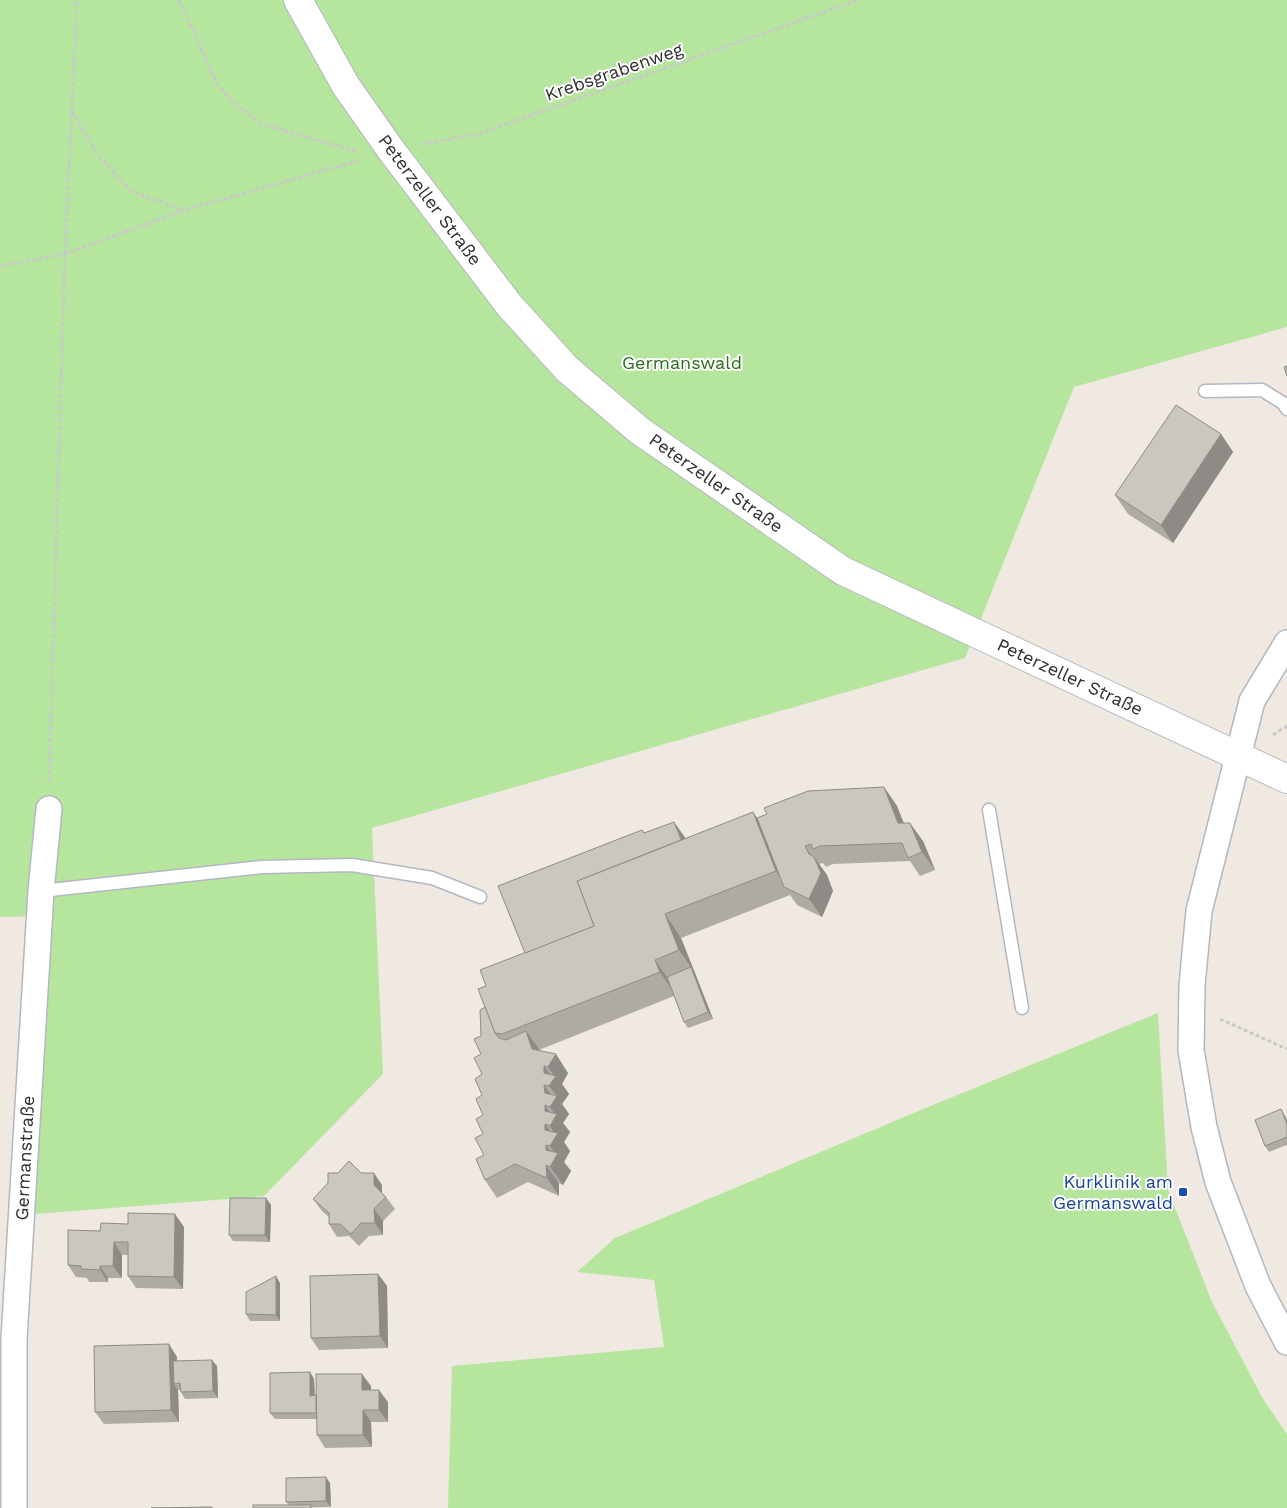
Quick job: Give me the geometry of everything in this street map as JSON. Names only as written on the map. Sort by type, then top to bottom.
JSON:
[{"type":"main road","name":"Peterzeller Straße","points":[[298,0],[383,153],[509,306],[566,369],[640,430],[843,570],[1287,779]]},
{"type":"street","points":[[1287,643],[1252,701],[1199,911],[1192,985],[1191,1050],[1204,1128],[1218,1182],[1258,1286],[1287,1342]]},
{"type":"street","name":"Germanstraße","points":[[14,1508],[14,1340],[42,891],[49,809]]},
{"type":"lane","points":[[1205,391],[1262,390],[1282,403],[1287,409]]},
{"type":"lane","points":[[989,810],[1022,1008]]},
{"type":"lane","points":[[42,891],[262,867],[352,865],[432,878],[480,897]]},
{"type":"path","points":[[49,809],[65,254],[77,0]]},
{"type":"path","points":[[179,0],[218,86],[238,106],[261,124],[328,144],[383,153]]},
{"type":"path","name":"Krebsgrabenweg","points":[[0,266],[65,254],[185,210],[383,153],[478,134],[858,0]]},
{"type":"path","points":[[72,111],[97,154],[132,192],[185,210]]},
{"type":"path","points":[[1219,1019],[1287,1049]]},
{"type":"green space","name":"Germanswald","points":[[0,0],[1287,0],[1287,327],[1074,387],[965,658],[372,828],[383,1074],[264,1196],[35,1214],[42,916],[0,917]]},
{"type":"green space","points":[[1158,1013],[1168,1190],[1212,1302],[1263,1399],[1287,1434],[1287,1508],[448,1508],[452,1366],[664,1347],[654,1280],[577,1272],[615,1238]]},
{"type":"building","points":[[1176,405],[1221,434],[1161,525],[1115,495]]},
{"type":"building","points":[[884,787],[898,823],[910,823],[922,852],[908,858],[902,843],[820,846],[813,849],[811,844],[805,846],[809,854],[814,857],[821,873],[809,899],[784,887],[757,818],[767,814],[764,808],[808,791]]},
{"type":"building","points":[[753,812],[776,871],[665,914],[679,950],[655,960],[660,972],[502,1034],[495,1033],[478,989],[486,986],[480,970],[594,926],[577,881]]},
{"type":"building","points":[[674,822],[681,840],[577,881],[594,926],[525,953],[498,886],[642,830],[644,833]]},
{"type":"building","points":[[691,967],[708,1012],[684,1022],[667,977]]},
{"type":"building","points":[[485,1007],[495,1033],[499,1038],[506,1040],[526,1031],[532,1049],[556,1054],[548,1067],[544,1066],[544,1073],[556,1076],[549,1086],[544,1085],[545,1093],[557,1096],[550,1107],[545,1105],[545,1111],[557,1114],[550,1126],[545,1124],[545,1130],[558,1133],[550,1146],[546,1145],[546,1150],[558,1153],[550,1167],[546,1165],[547,1178],[515,1164],[485,1180],[476,1159],[484,1155],[475,1138],[483,1134],[476,1119],[483,1115],[476,1099],[482,1095],[475,1079],[482,1074],[474,1058],[481,1054],[474,1039],[481,1036],[480,1010]]},
{"type":"building","points":[[1281,1109],[1287,1124],[1287,1137],[1265,1146],[1255,1120]]},
{"type":"building","points":[[349,1161],[361,1173],[374,1173],[374,1185],[386,1197],[374,1209],[375,1223],[361,1223],[351,1234],[340,1224],[329,1224],[329,1213],[313,1199],[328,1183],[328,1173],[338,1173]]},
{"type":"building","points":[[230,1198],[266,1198],[265,1235],[229,1235]]},
{"type":"building","points":[[128,1213],[175,1214],[174,1277],[128,1276],[128,1242],[114,1242],[113,1266],[100,1266],[100,1270],[81,1269],[81,1266],[68,1265],[68,1230],[100,1231],[101,1223],[128,1224]]},
{"type":"building","points":[[378,1274],[380,1336],[311,1338],[310,1276]]},
{"type":"building","points":[[276,1276],[276,1315],[246,1314],[246,1292]]},
{"type":"building","points":[[169,1344],[171,1410],[95,1412],[94,1346]]},
{"type":"building","points":[[212,1360],[213,1391],[181,1392],[180,1383],[174,1384],[173,1361]]},
{"type":"building","points":[[310,1372],[310,1396],[316,1395],[316,1413],[270,1413],[270,1373]]},
{"type":"building","points":[[316,1374],[362,1374],[362,1390],[379,1390],[379,1410],[363,1410],[363,1435],[317,1435]]},
{"type":"building","points":[[326,1477],[326,1501],[286,1502],[286,1478]]},
{"type":"building","points":[[253,1505],[311,1505],[311,1508],[253,1508]]},
{"type":"building","points":[[212,1507],[212,1508],[151,1508]]},
{"type":"place","name":"Kurklinik am Germanswald","points":[[1183,1192]]}]
